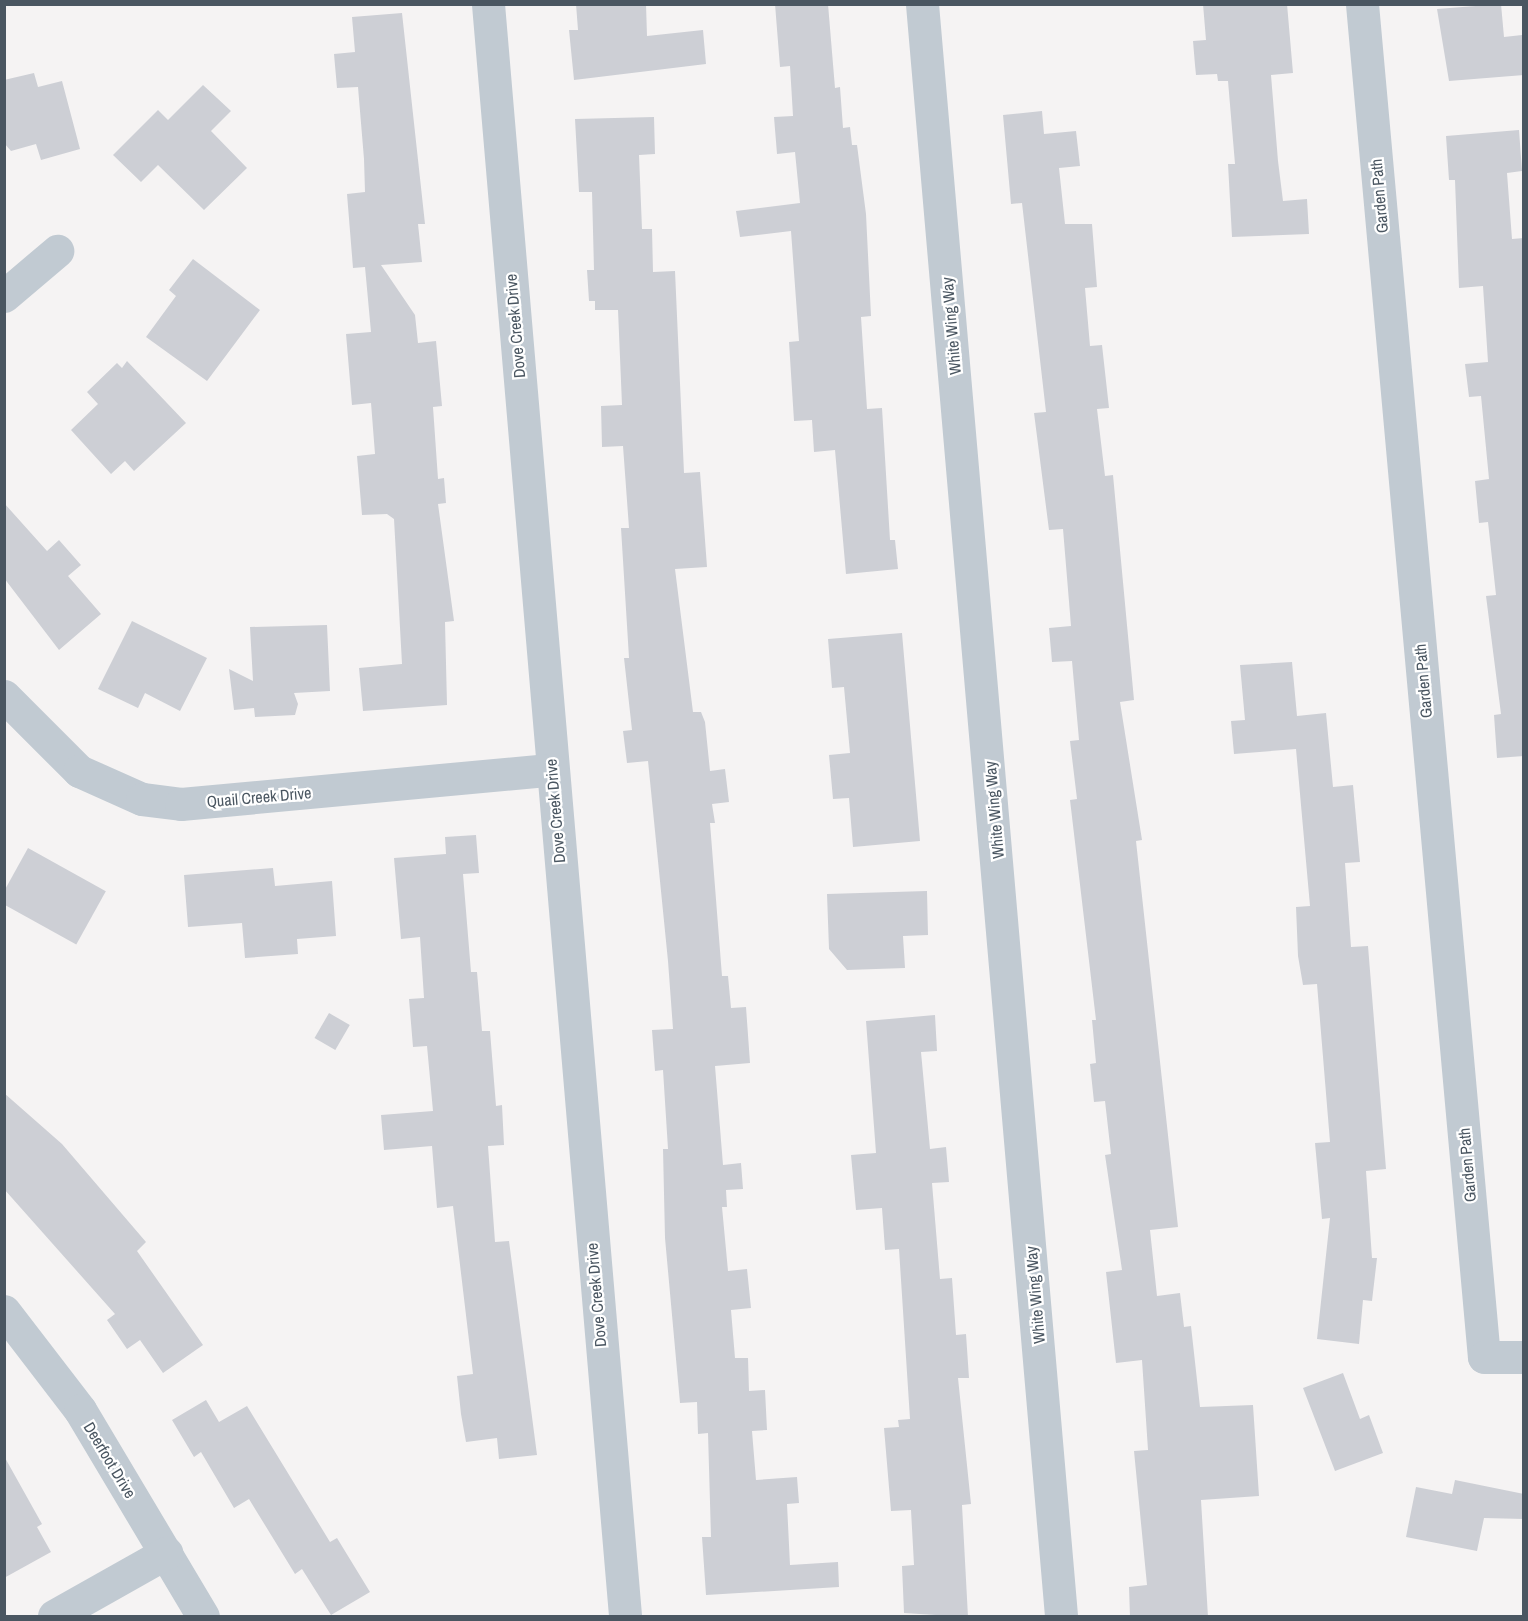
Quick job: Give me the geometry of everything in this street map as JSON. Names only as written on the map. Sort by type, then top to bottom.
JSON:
[{"type":"street","name":"Dove Creek Drive","points":[[488,4],[551,770],[625,1617]]},
{"type":"street","name":"White Wing Way","points":[[922,4],[1061,1617]]},
{"type":"street","name":"Garden Path","points":[[1362,4],[1484,1356],[1524,1357]]},
{"type":"street","points":[[4,296],[57,250]]},
{"type":"street","name":"Quail Creek Drive","points":[[4,696],[79,771],[105,786],[171,803],[551,770]]},
{"type":"street","name":"Deerfoot Drive","points":[[4,1311],[80,1410],[203,1617]]},
{"type":"street","points":[[54,1617],[166,1553]]},
{"type":"building","points":[[576,4],[646,4],[647,36],[703,30],[706,64],[574,80],[569,30],[578,30]]},
{"type":"building","points":[[775,4],[828,4],[835,88],[840,87],[843,128],[850,127],[852,145],[857,145],[866,214],[871,316],[861,317],[867,409],[882,408],[890,540],[895,540],[898,569],[846,574],[835,450],[814,452],[812,420],[794,421],[789,342],[799,341],[791,231],[740,237],[736,211],[800,203],[795,152],[777,154],[774,117],[793,116],[790,66],[780,67]]},
{"type":"building","points":[[1203,4],[1287,4],[1293,73],[1271,75],[1278,161],[1283,201],[1307,199],[1309,234],[1232,237],[1228,164],[1235,164],[1228,81],[1218,81],[1217,74],[1196,75],[1193,41],[1206,40]]},
{"type":"building","points":[[1501,4],[1504,37],[1522,35],[1524,75],[1449,81],[1437,9]]},
{"type":"building","points":[[402,13],[425,224],[418,224],[422,262],[381,265],[415,315],[418,343],[436,341],[442,406],[433,407],[438,479],[444,478],[446,503],[438,504],[454,621],[445,622],[447,705],[363,711],[359,668],[402,664],[394,519],[387,514],[362,515],[357,456],[375,454],[371,403],[352,405],[346,334],[371,332],[365,267],[353,268],[347,194],[365,192],[364,159],[358,87],[337,88],[334,54],[355,52],[352,17]]},
{"type":"building","points":[[34,73],[38,87],[62,81],[80,149],[41,160],[36,144],[11,151],[4,143],[4,80]]},
{"type":"building","points":[[203,85],[231,111],[211,131],[247,168],[204,210],[158,165],[141,182],[113,155],[158,110],[168,120]]},
{"type":"building","points":[[1042,111],[1044,134],[1076,131],[1080,166],[1059,168],[1065,224],[1092,224],[1097,287],[1085,288],[1090,346],[1102,345],[1109,408],[1097,409],[1105,476],[1113,475],[1134,700],[1120,702],[1142,840],[1136,841],[1178,1227],[1150,1230],[1157,1296],[1180,1293],[1184,1327],[1191,1326],[1200,1407],[1253,1405],[1259,1496],[1201,1500],[1208,1617],[1130,1617],[1129,1587],[1147,1585],[1134,1451],[1148,1450],[1142,1360],[1116,1363],[1106,1272],[1122,1270],[1105,1155],[1111,1154],[1105,1101],[1094,1102],[1090,1064],[1096,1063],[1092,1020],[1096,1020],[1070,800],[1077,799],[1070,741],[1079,740],[1072,661],[1052,662],[1049,628],[1071,626],[1063,529],[1049,530],[1034,413],[1046,412],[1022,203],[1011,204],[1003,115]]},
{"type":"building","points":[[654,117],[655,154],[639,155],[642,229],[652,229],[653,272],[675,271],[684,473],[700,472],[707,567],[675,569],[693,712],[701,712],[705,722],[710,771],[725,769],[729,802],[712,804],[715,823],[710,823],[722,976],[728,976],[731,1008],[746,1007],[750,1063],[715,1066],[723,1165],[741,1163],[743,1189],[726,1190],[727,1207],[722,1207],[728,1271],[747,1269],[751,1308],[731,1310],[735,1358],[748,1358],[749,1391],[765,1390],[767,1430],[752,1431],[756,1480],[797,1477],[799,1503],[787,1504],[790,1565],[838,1562],[839,1587],[706,1595],[702,1537],[711,1537],[708,1433],[698,1434],[697,1402],[680,1403],[665,1238],[663,1149],[668,1149],[663,1070],[655,1071],[652,1030],[673,1029],[668,961],[648,761],[627,763],[623,731],[632,730],[624,658],[629,658],[621,528],[629,528],[623,446],[602,447],[601,406],[622,405],[618,310],[595,310],[595,301],[589,301],[587,270],[594,270],[592,192],[579,192],[575,119]]},
{"type":"building","points":[[1519,130],[1522,171],[1507,173],[1512,239],[1524,238],[1524,756],[1497,758],[1494,715],[1501,714],[1486,596],[1496,595],[1488,522],[1479,523],[1475,481],[1489,479],[1481,396],[1469,397],[1465,364],[1488,362],[1483,286],[1459,288],[1455,180],[1449,180],[1446,136]]},
{"type":"building","points":[[193,259],[260,310],[207,381],[146,337],[176,296],[169,290]]},
{"type":"building","points":[[127,361],[186,423],[134,471],[125,461],[111,474],[71,430],[98,404],[87,392],[117,363],[122,368]]},
{"type":"building","points":[[4,503],[47,551],[59,540],[81,565],[68,576],[101,614],[59,650],[4,578]]},
{"type":"building","points":[[132,621],[207,658],[180,711],[145,693],[138,708],[98,689]]},
{"type":"building","points":[[327,625],[330,691],[294,693],[298,704],[295,715],[255,717],[254,708],[234,710],[229,669],[253,681],[250,627]]},
{"type":"building","points":[[902,633],[920,841],[853,847],[849,798],[833,799],[829,755],[850,753],[844,687],[832,688],[828,639]]},
{"type":"building","points":[[1292,662],[1297,716],[1326,713],[1333,787],[1353,785],[1360,862],[1345,863],[1351,947],[1368,946],[1386,1169],[1366,1171],[1372,1258],[1377,1258],[1372,1301],[1363,1300],[1359,1344],[1317,1339],[1330,1218],[1322,1219],[1315,1143],[1330,1142],[1317,984],[1303,985],[1298,956],[1296,907],[1310,906],[1296,749],[1234,754],[1231,721],[1245,720],[1240,665]]},
{"type":"building","points":[[476,835],[479,873],[463,874],[471,972],[477,972],[482,1031],[490,1031],[496,1106],[502,1105],[504,1145],[488,1146],[495,1242],[509,1241],[537,1455],[499,1459],[497,1438],[466,1442],[457,1376],[473,1374],[453,1206],[437,1208],[432,1146],[384,1150],[381,1115],[433,1111],[427,1046],[413,1047],[409,999],[424,998],[420,937],[401,939],[394,858],[446,854],[445,837]]},
{"type":"building","points":[[28,848],[106,891],[76,944],[4,904],[4,891]]},
{"type":"building","points":[[273,868],[275,886],[332,881],[336,936],[297,939],[298,954],[245,958],[242,923],[188,927],[184,875]]},
{"type":"building","points":[[927,891],[928,935],[903,936],[905,968],[847,970],[829,949],[827,894]]},
{"type":"building","points":[[329,1013],[350,1025],[335,1050],[315,1038]]},
{"type":"building","points":[[935,1015],[937,1051],[921,1052],[930,1149],[946,1147],[949,1182],[932,1183],[940,1279],[952,1278],[956,1335],[966,1334],[969,1378],[958,1378],[971,1504],[962,1505],[968,1617],[904,1613],[902,1566],[914,1565],[911,1510],[891,1511],[884,1428],[899,1427],[898,1420],[910,1419],[899,1249],[885,1250],[882,1208],[856,1210],[851,1155],[876,1153],[866,1021]]},
{"type":"building","points":[[4,1093],[62,1144],[146,1242],[137,1251],[203,1345],[163,1373],[140,1340],[127,1349],[107,1320],[115,1314],[4,1189]]},
{"type":"building","points":[[1343,1373],[1360,1419],[1369,1415],[1383,1453],[1335,1471],[1303,1388]]},
{"type":"building","points":[[206,1400],[219,1422],[247,1406],[330,1542],[337,1538],[370,1592],[331,1615],[302,1569],[295,1574],[249,1499],[234,1508],[201,1452],[194,1457],[172,1420]]},
{"type":"building","points":[[4,1456],[42,1524],[37,1527],[51,1552],[4,1578]]},
{"type":"building","points":[[1455,1480],[1524,1494],[1524,1519],[1484,1518],[1477,1551],[1406,1537],[1416,1487],[1452,1494]]}]
